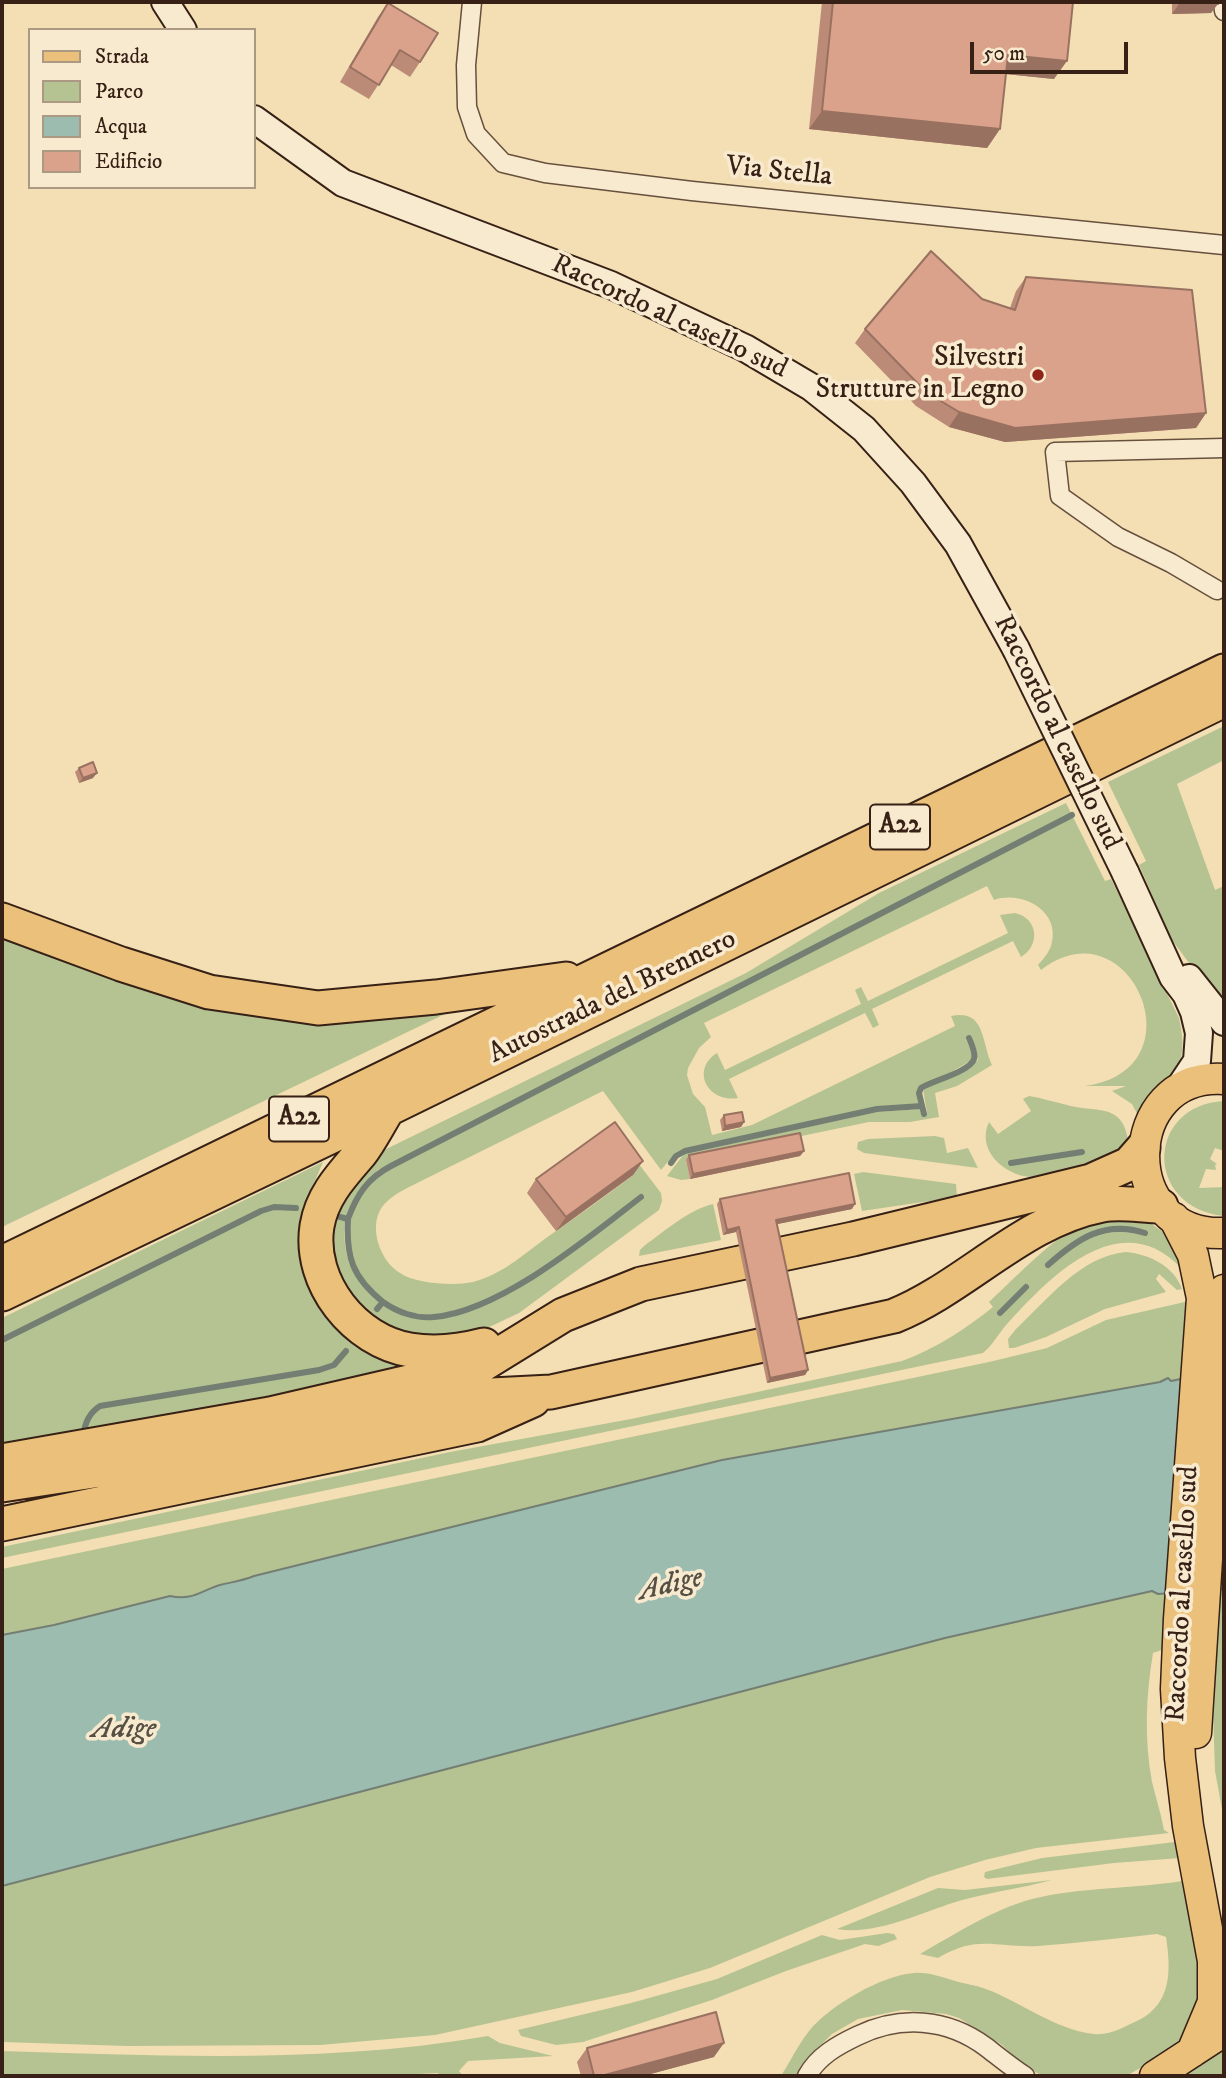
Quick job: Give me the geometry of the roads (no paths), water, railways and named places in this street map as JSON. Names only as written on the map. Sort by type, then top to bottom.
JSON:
[{"type":"highway","name":"Autostrada del Brennero","points":[[2,1263],[1224,671]]},
{"type":"highway","name":"Autostrada del Brennero","points":[[2,1294],[388,1109],[1224,700]]},
{"type":"highway","points":[[2,920],[121,964],[209,992],[318,1008],[436,997],[596,975]]},
{"type":"highway","points":[[388,1109],[361,1153],[346,1167],[331,1188],[322,1209],[317,1227],[317,1246],[320,1268],[328,1291],[355,1323],[386,1343],[407,1350],[437,1352],[464,1349],[537,1330]]},
{"type":"highway","points":[[2,1485],[271,1414],[482,1365],[563,1315],[641,1284],[852,1239],[1091,1181],[1129,1164],[1143,1148]]},
{"type":"highway","points":[[2,1461],[98,1458],[472,1396],[551,1392],[894,1316],[919,1306],[1026,1236],[1060,1219],[1102,1205],[1168,1212]]},
{"type":"highway","points":[[2,1524],[477,1425],[551,1392]]},
{"type":"main road","points":[[165,2],[182,28]]},
{"type":"main road","name":"Raccordo al casello sud","points":[[256,120],[343,183],[611,285],[745,348],[811,387],[864,429],[913,483],[958,544],[1016,649],[1173,977],[1186,994],[1199,1033],[1197,1061],[1177,1091],[1153,1117],[1147,1128],[1143,1148],[1146,1179],[1217,1294],[1197,1697],[1195,1825],[1213,1961],[1213,2001],[1192,2052]]},
{"type":"main road","name":"Raccordo al casello sud","points":[[1147,924],[1224,1022]]},
{"type":"main road","points":[[1177,1091],[1195,1083],[1224,1079]]},
{"type":"main road","points":[[1168,1212],[1198,1230],[1224,1233]]},
{"type":"main road","name":"Raccordo al casello sud","points":[[1195,1825],[1224,1934]]},
{"type":"main road","points":[[1155,2076],[1224,2031]]},
{"type":"street","name":"Via Stella","points":[[472,2],[466,65],[467,107],[477,134],[503,163],[545,173],[692,191],[1224,245]]},
{"type":"street","points":[[1223,2],[1224,11]]},
{"type":"street","points":[[1217,590],[1118,537],[1060,496],[1055,452],[1224,448]]},
{"type":"street","points":[[807,2076],[834,2047],[876,2027],[915,2021],[953,2029],[984,2045],[1016,2073]]},
{"type":"water","name":"Adige","points":[[1224,1370],[1224,1589],[1158,1594],[1152,1591],[945,1638],[2,1886],[2,1635],[170,1596],[190,1596],[254,1576],[722,1460]]},
{"type":"waterway","points":[[340,1217],[348,1219],[364,1188],[391,1166],[1072,815]]},
{"type":"waterway","points":[[924,1114],[919,1093],[921,1088],[959,1072],[971,1063],[974,1054],[969,1038]]},
{"type":"waterway","points":[[671,1163],[685,1151],[877,1109],[922,1106]]},
{"type":"waterway","points":[[1011,1163],[1082,1152]]},
{"type":"waterway","points":[[377,1309],[383,1302],[407,1314],[434,1317],[460,1312],[487,1301],[543,1270],[641,1197]]},
{"type":"waterway","points":[[2,1340],[261,1211],[274,1207],[296,1208]]},
{"type":"waterway","points":[[348,1219],[348,1244],[353,1265],[364,1284],[383,1302]]},
{"type":"waterway","points":[[1048,1265],[1092,1234],[1117,1229],[1145,1233]]},
{"type":"waterway","points":[[1000,1313],[1026,1287]]},
{"type":"waterway","points":[[83,1436],[88,1419],[100,1406],[319,1370],[334,1365],[346,1351]]},
{"type":"place","name":"Silvestri Strutture in Legno","points":[[1038,375]]}]
